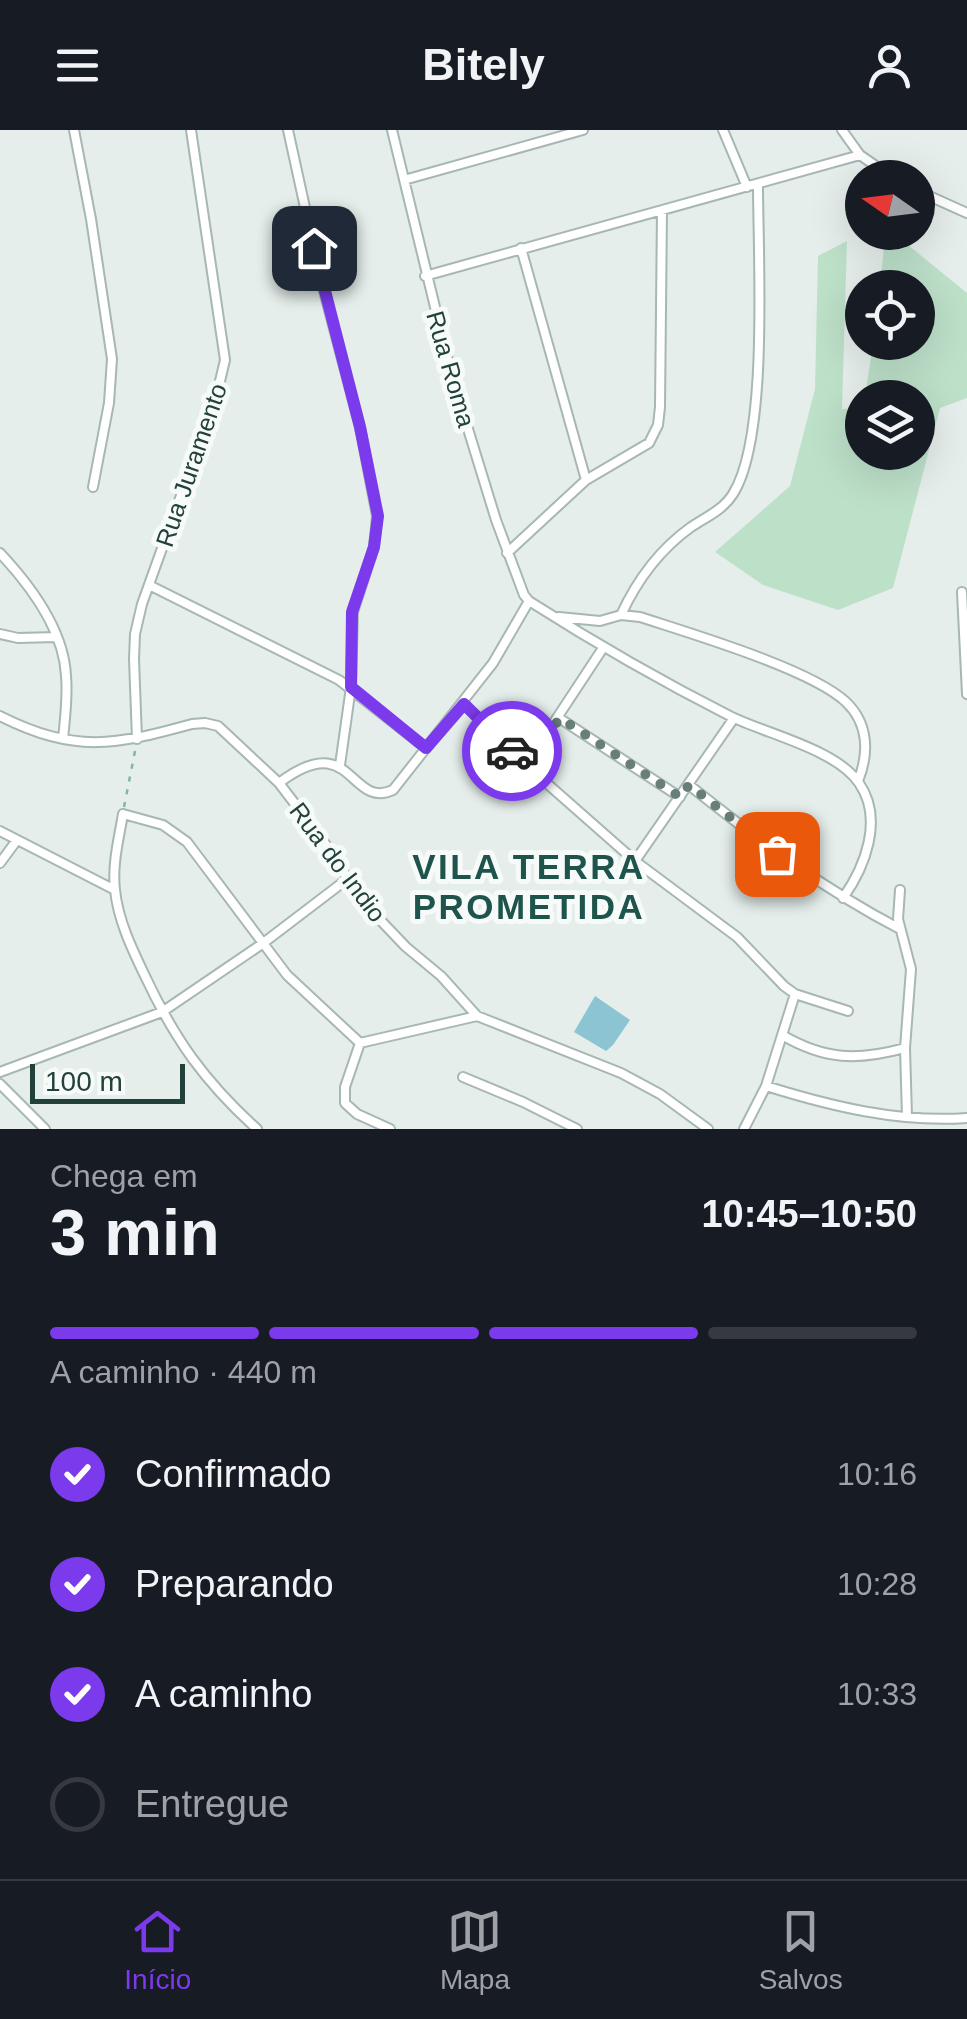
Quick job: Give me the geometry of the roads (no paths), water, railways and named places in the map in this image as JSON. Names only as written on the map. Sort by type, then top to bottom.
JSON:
[{"type":"street","points":[[74,130],[92,219],[112,359],[109,403],[93,486]]},
{"type":"street","name":"Rua Juramento","points":[[137,739],[135,634],[216,398],[225,360],[191,130]]},
{"type":"street","points":[[288,130],[320,276],[376,494],[378,531],[352,612],[351,687],[340,765]]},
{"type":"street","name":"Rua Roma","points":[[392,130],[452,377],[507,554],[529,601]]},
{"type":"street","points":[[404,180],[583,130]]},
{"type":"street","points":[[723,130],[747,188]]},
{"type":"street","points":[[842,130],[867,160]]},
{"type":"street","points":[[425,276],[860,155]]},
{"type":"street","points":[[621,616],[632,590],[650,566],[675,540],[722,506],[741,479],[756,392],[758,185]]},
{"type":"street","points":[[935,199],[967,213]]},
{"type":"street","points":[[507,554],[586,480],[650,443],[658,425],[662,210]]},
{"type":"street","points":[[520,248],[586,480]]},
{"type":"street","points":[[0,553],[27,584],[57,637],[66,675],[63,739]]},
{"type":"street","points":[[149,585],[351,687],[426,748]]},
{"type":"street","points":[[962,592],[967,694]]},
{"type":"street","points":[[279,783],[310,764],[322,762],[340,765],[373,792],[387,794],[393,790],[464,704],[529,601],[604,648],[734,718],[820,754],[858,781],[870,812],[870,835],[861,869],[843,898]]},
{"type":"street","points":[[555,617],[600,621],[640,617],[719,644],[835,693],[848,704],[864,731],[866,756],[858,781]]},
{"type":"street","points":[[0,634],[18,638],[57,637]]},
{"type":"street","points":[[526,765],[604,648]]},
{"type":"street","points":[[464,704],[526,765],[635,861],[722,924],[795,994],[848,1010]]},
{"type":"street","name":"Rua do Indio","points":[[0,716],[63,739],[104,744],[192,724],[218,726],[279,783],[324,842],[346,880],[394,935],[442,976],[477,1016],[621,1074],[660,1094],[708,1129]]},
{"type":"street","points":[[560,718],[680,797]]},
{"type":"street","points":[[635,861],[734,718]]},
{"type":"street","points":[[689,785],[760,842],[843,898],[900,929]]},
{"type":"street","points":[[257,1129],[193,1063],[162,1012],[124,929],[115,890],[115,860],[123,814],[176,832],[196,851],[287,976],[360,1044]]},
{"type":"street","points":[[0,831],[115,890]]},
{"type":"street","points":[[0,863],[17,840]]},
{"type":"street","points":[[0,1072],[162,1012],[262,944],[346,880]]},
{"type":"street","points":[[900,890],[900,929],[912,969],[905,1048],[906,1117]]},
{"type":"street","points":[[744,1129],[766,1086],[795,994]]},
{"type":"street","points":[[360,1044],[477,1016]]},
{"type":"street","points":[[782,1035],[818,1053],[836,1056],[868,1057],[905,1048]]},
{"type":"street","points":[[360,1044],[345,1087],[345,1103],[357,1114],[390,1129]]},
{"type":"street","points":[[463,1077],[577,1129]]},
{"type":"street","points":[[0,1084],[45,1129]]},
{"type":"street","points":[[766,1086],[824,1103],[906,1117],[967,1118]]},
{"type":"water","points":[[595,996],[630,1020],[606,1051],[574,1032]]},
{"type":"district","name":"VILA TERRA PROMETIDA","points":[[529,887]]}]
